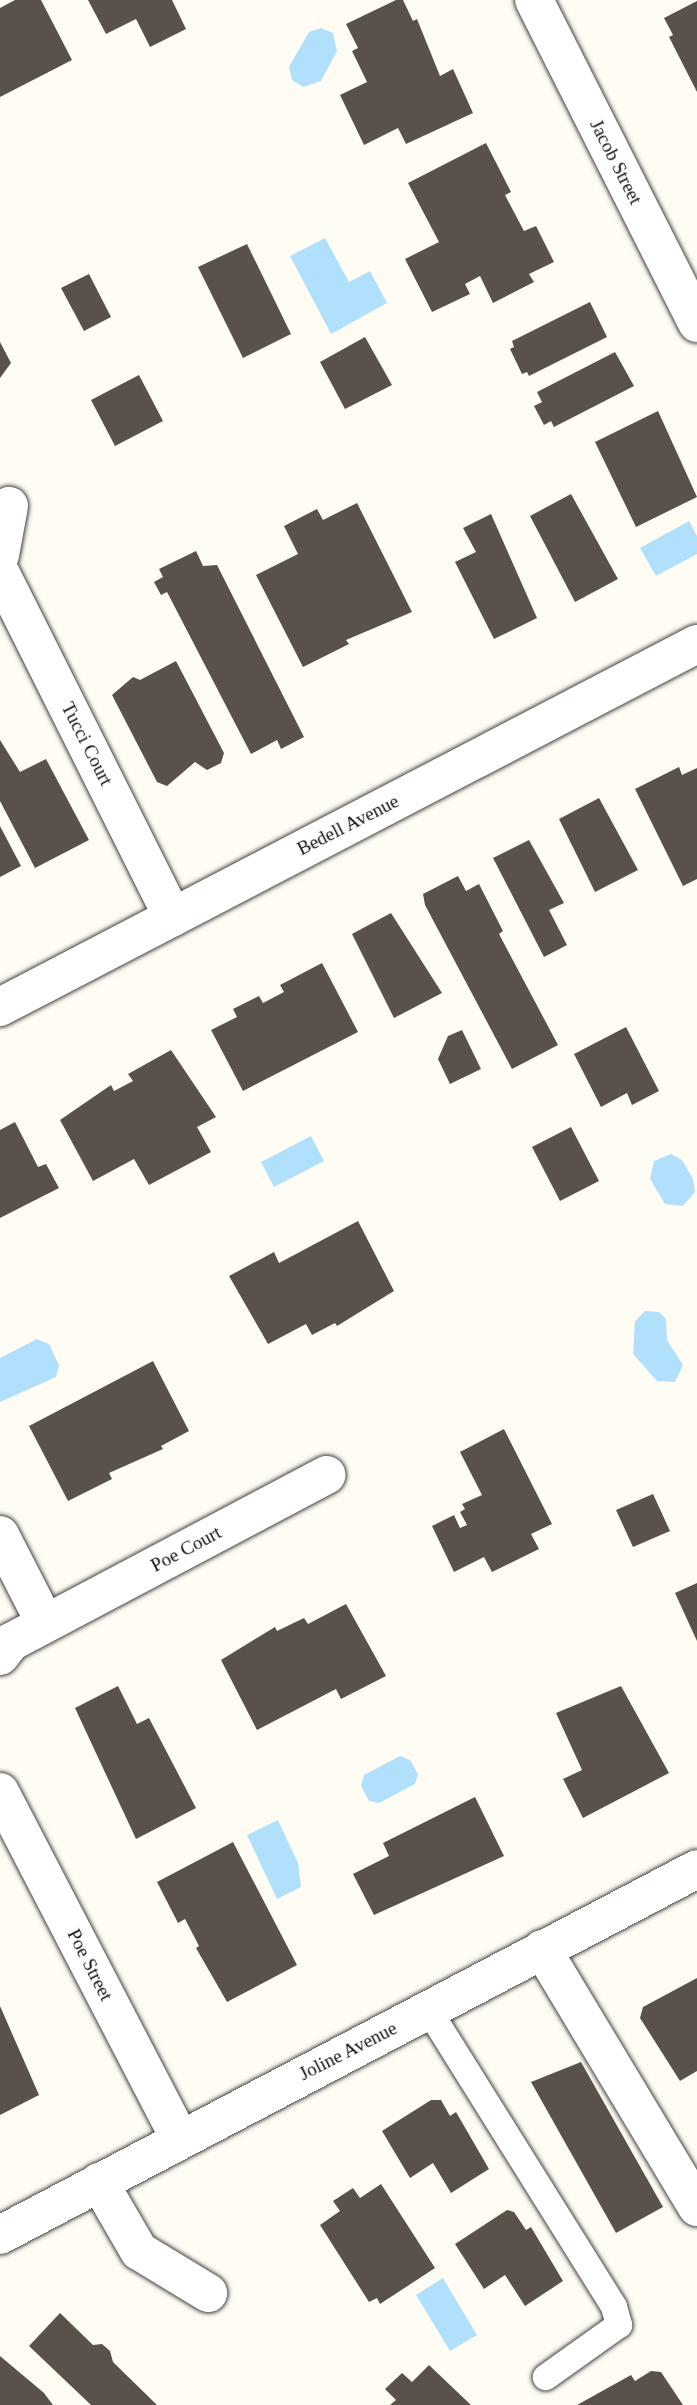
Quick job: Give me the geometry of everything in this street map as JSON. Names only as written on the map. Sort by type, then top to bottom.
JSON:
[{"type":"street","name":"Jacob Street","points":[[534,0],[697,323]]},
{"type":"street","points":[[0,555],[9,506]]},
{"type":"street","name":"Tucci Court","points":[[0,572],[173,916]]},
{"type":"street","name":"Bedell Avenue","points":[[0,1007],[697,644]]},
{"type":"street","name":"Poe Court","points":[[46,1623],[326,1475]]},
{"type":"street","points":[[0,1535],[46,1623],[11,1642],[0,1656]]},
{"type":"street","name":"Poe Street","points":[[0,1792],[180,2138]]},
{"type":"street","name":"Joline Avenue","points":[[0,2235],[180,2138],[697,1869]]},
{"type":"street","points":[[542,1949],[697,2207]]},
{"type":"street","points":[[99,2182],[139,2251],[208,2293]]},
{"type":"lane","points":[[428,2009],[614,2307],[619,2325],[546,2377]]},
{"type":"water","points":[[321,28],[333,33],[337,51],[321,81],[303,87],[292,80],[289,67],[309,32]]},
{"type":"water","points":[[325,238],[349,282],[370,271],[387,303],[331,334],[290,256]]},
{"type":"water","points":[[689,521],[697,536],[697,554],[656,576],[640,548]]},
{"type":"water","points":[[311,1136],[324,1161],[274,1187],[261,1162]]},
{"type":"water","points":[[671,1154],[682,1160],[693,1179],[695,1192],[683,1206],[665,1204],[650,1179],[654,1161]]},
{"type":"water","points":[[645,1311],[659,1312],[666,1319],[667,1340],[683,1365],[675,1382],[657,1381],[633,1354],[635,1321]]},
{"type":"water","points":[[37,1339],[49,1344],[59,1365],[56,1377],[0,1402],[0,1358]]},
{"type":"water","points":[[400,1756],[410,1760],[418,1774],[415,1784],[379,1803],[369,1801],[361,1786],[364,1775]]},
{"type":"water","points":[[278,1820],[298,1863],[301,1887],[277,1899],[247,1835]]},
{"type":"water","points":[[443,2278],[477,2335],[450,2351],[416,2295]]},
{"type":"building","points":[[15,0],[41,0],[72,60],[0,97],[0,8]]},
{"type":"building","points":[[88,0],[172,0],[186,29],[150,47],[136,19],[106,34]]},
{"type":"building","points":[[396,0],[403,0],[413,21],[417,19],[440,76],[453,69],[473,113],[406,144],[398,128],[364,145],[340,95],[367,82],[352,51],[358,48],[346,24]]},
{"type":"building","points":[[697,1],[697,92],[669,37],[673,35],[664,18]]},
{"type":"building","points":[[486,143],[511,192],[505,195],[524,231],[536,226],[554,262],[529,274],[534,282],[493,303],[480,276],[465,284],[470,294],[432,312],[405,259],[439,242],[408,183]]},
{"type":"building","points":[[247,244],[291,334],[243,358],[198,267]]},
{"type":"building","points":[[89,274],[111,317],[84,331],[61,288]]},
{"type":"building","points":[[590,302],[607,337],[529,376],[527,372],[522,374],[510,349],[514,347],[512,341]]},
{"type":"building","points":[[365,337],[392,385],[345,409],[320,362]]},
{"type":"building","points":[[0,342],[11,363],[0,378]]},
{"type":"building","points":[[615,352],[634,386],[554,427],[551,421],[544,425],[534,406],[542,402],[537,392]]},
{"type":"building","points":[[139,375],[163,421],[115,446],[91,400]]},
{"type":"building","points":[[658,411],[697,497],[636,527],[595,442]]},
{"type":"building","points":[[571,494],[618,579],[575,602],[530,516]]},
{"type":"building","points":[[357,503],[412,612],[346,640],[349,644],[303,667],[256,575],[298,554],[284,526],[317,509],[323,520]]},
{"type":"building","points":[[491,514],[537,618],[494,639],[455,562],[476,552],[463,528]]},
{"type":"building","points":[[196,551],[203,566],[217,565],[304,737],[281,749],[277,740],[251,754],[167,592],[161,595],[154,582],[163,577],[159,569]]},
{"type":"building","points":[[176,661],[224,753],[221,763],[207,770],[195,762],[167,786],[157,782],[112,695],[133,677],[140,680]]},
{"type":"building","points":[[0,740],[20,772],[46,759],[89,840],[35,868],[0,801]]},
{"type":"building","points":[[679,767],[682,775],[697,768],[697,879],[683,886],[635,789]]},
{"type":"building","points":[[599,798],[638,870],[595,892],[559,819]]},
{"type":"building","points":[[0,826],[21,866],[0,877]]},
{"type":"building","points":[[529,840],[564,903],[549,910],[567,945],[544,957],[493,858]]},
{"type":"building","points":[[458,876],[466,891],[479,884],[503,931],[499,934],[558,1045],[512,1069],[425,905],[423,894]]},
{"type":"building","points":[[391,913],[442,993],[394,1018],[352,934]]},
{"type":"building","points":[[322,963],[358,1032],[243,1091],[211,1030],[237,1017],[233,1009],[259,996],[263,1003],[284,992],[280,985]]},
{"type":"building","points":[[626,1027],[659,1091],[632,1105],[627,1093],[601,1107],[574,1054]]},
{"type":"building","points":[[462,1030],[481,1069],[450,1084],[438,1059],[448,1036]]},
{"type":"building","points":[[171,1050],[216,1117],[197,1127],[211,1152],[149,1185],[134,1159],[93,1181],[60,1120],[111,1085],[114,1091],[133,1081],[128,1074]]},
{"type":"building","points":[[15,1122],[38,1167],[46,1164],[59,1188],[0,1218],[0,1130]]},
{"type":"building","points":[[571,1127],[599,1181],[560,1201],[532,1147]]},
{"type":"building","points":[[358,1221],[394,1291],[337,1326],[335,1323],[312,1335],[306,1324],[268,1344],[229,1276],[274,1252],[279,1263]]},
{"type":"building","points":[[153,1361],[189,1431],[161,1446],[163,1449],[109,1473],[112,1479],[68,1501],[29,1426]]},
{"type":"building","points":[[504,1429],[552,1524],[531,1534],[539,1549],[492,1572],[484,1557],[454,1572],[432,1526],[454,1515],[460,1528],[467,1525],[460,1512],[465,1509],[462,1504],[482,1495],[460,1452]]},
{"type":"building","points":[[653,1494],[670,1531],[633,1547],[616,1510]]},
{"type":"building","points":[[697,1583],[697,1641],[675,1593]]},
{"type":"building","points":[[346,1604],[386,1676],[341,1699],[336,1689],[257,1730],[221,1660],[275,1627],[277,1631],[304,1618],[308,1624]]},
{"type":"building","points":[[118,1686],[137,1724],[149,1718],[196,1808],[136,1839],[75,1708]]},
{"type":"building","points":[[621,1686],[669,1773],[583,1818],[563,1779],[582,1770],[556,1713]]},
{"type":"building","points":[[475,1797],[504,1856],[374,1915],[353,1874],[389,1856],[383,1843]]},
{"type":"building","points":[[233,1842],[297,1965],[227,2002],[196,1948],[199,1946],[185,1919],[178,1923],[157,1882]]},
{"type":"building","points":[[697,1978],[697,2071],[680,2081],[640,2018],[643,2007]]},
{"type":"building","points":[[0,2006],[39,2095],[0,2115]]},
{"type":"building","points":[[581,2062],[663,2207],[616,2233],[531,2082]]},
{"type":"building","points":[[431,2100],[441,2100],[450,2116],[456,2112],[489,2169],[451,2193],[433,2163],[410,2178],[382,2131]]},
{"type":"building","points":[[381,2184],[435,2268],[380,2304],[377,2298],[369,2302],[320,2225],[340,2211],[333,2201],[353,2188],[360,2198]]},
{"type":"building","points":[[507,2210],[514,2212],[526,2230],[531,2227],[563,2281],[525,2306],[505,2275],[484,2289],[455,2244]]},
{"type":"building","points":[[60,2313],[93,2345],[102,2344],[110,2351],[113,2362],[157,2405],[91,2405],[29,2346]]},
{"type":"building","points":[[0,2356],[44,2393],[53,2405],[0,2405]]},
{"type":"building","points":[[429,2365],[471,2405],[390,2405],[396,2400],[385,2389],[402,2373],[412,2382]]},
{"type":"building","points":[[651,2371],[661,2372],[683,2405],[577,2405],[631,2375],[635,2381]]}]
